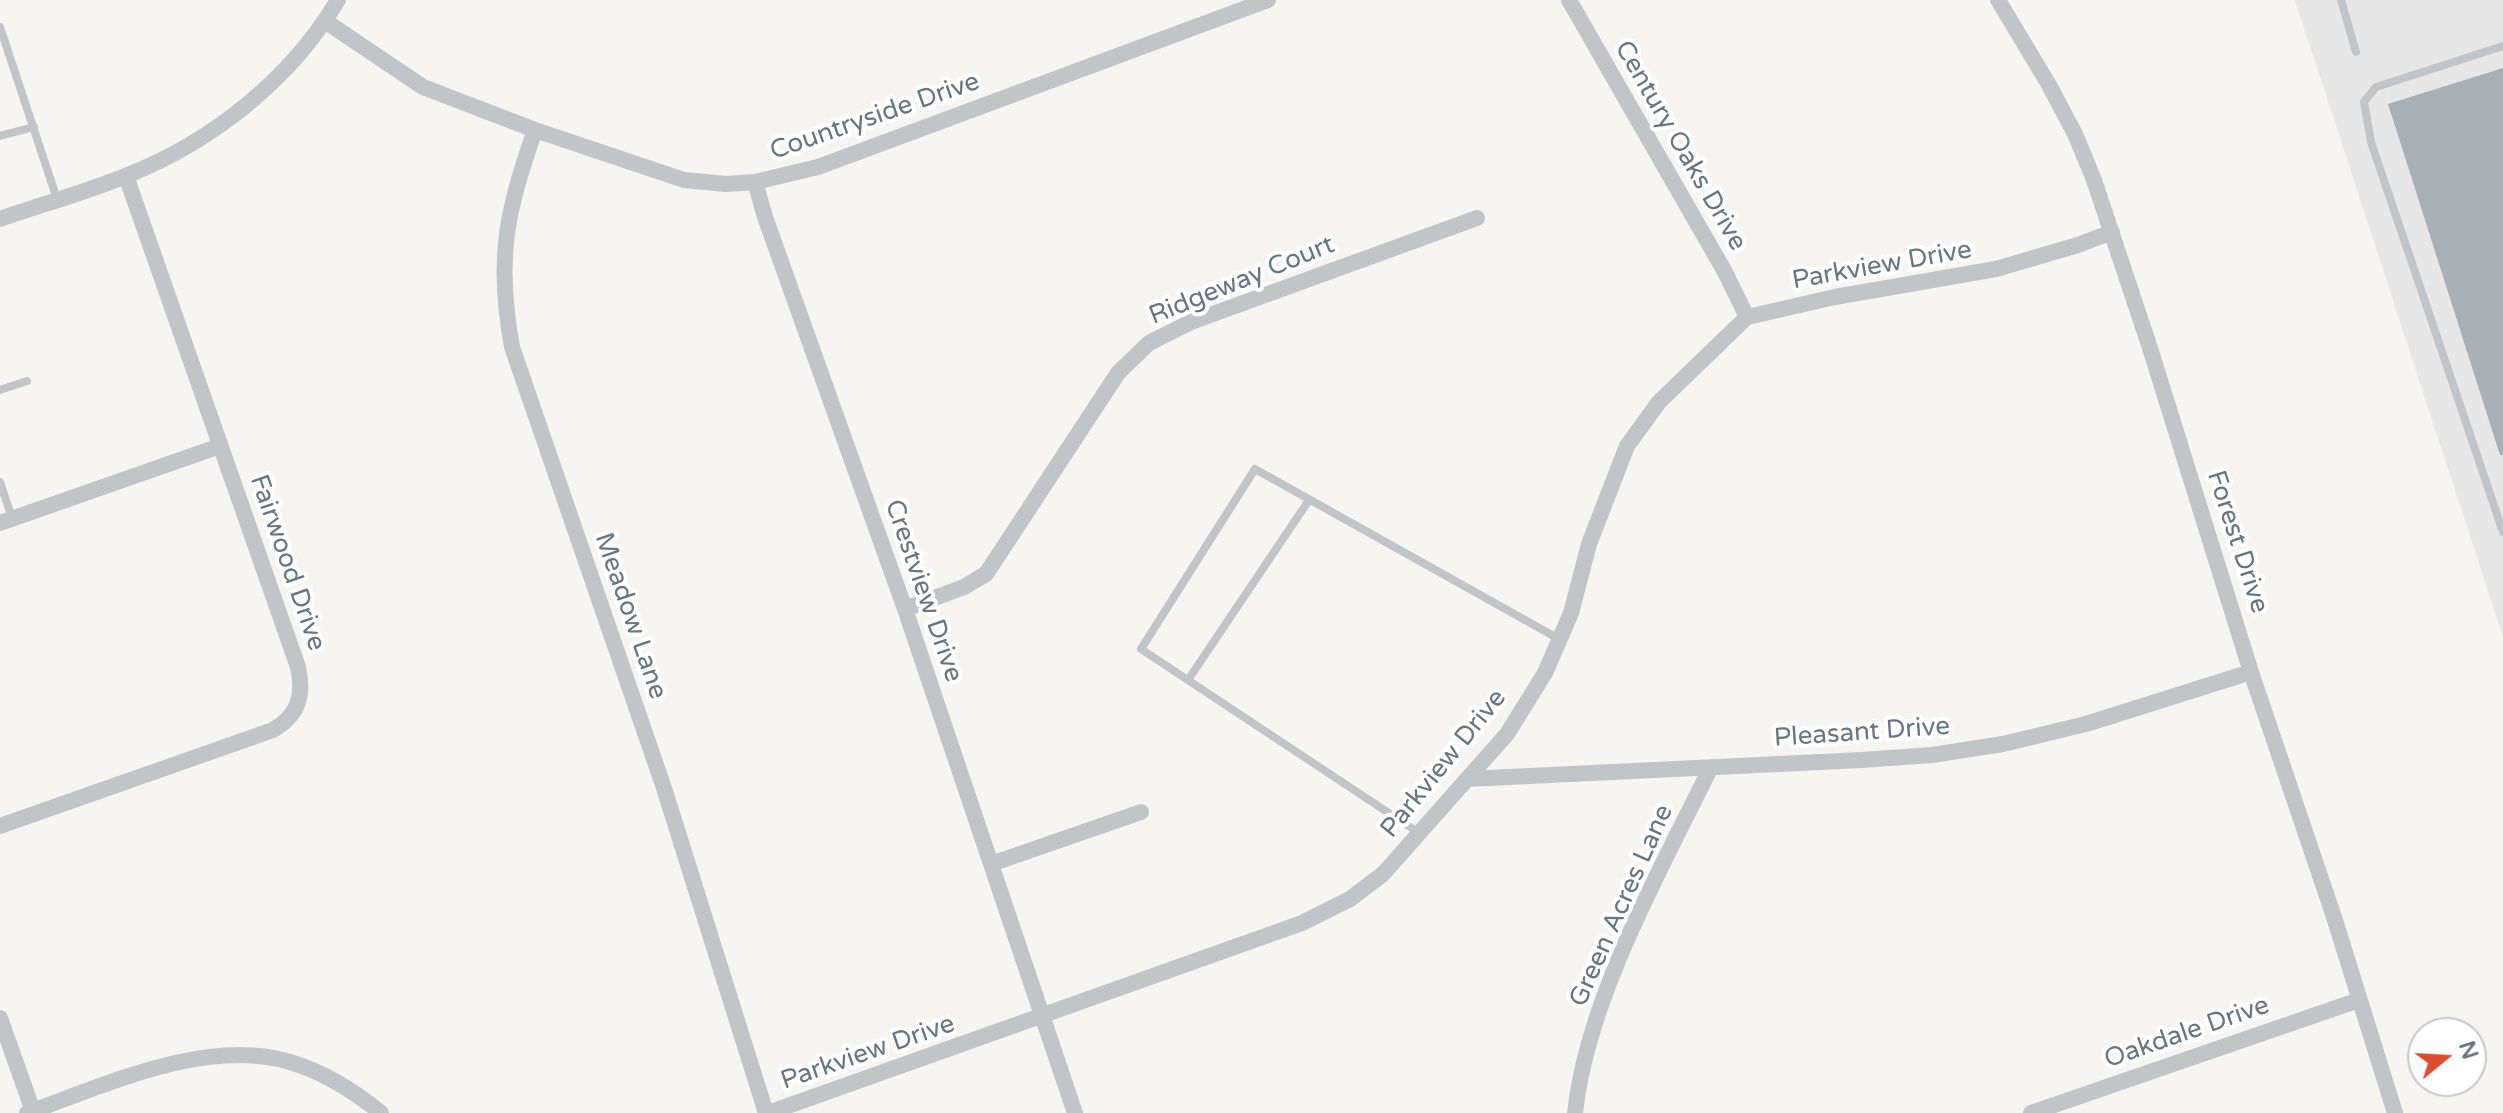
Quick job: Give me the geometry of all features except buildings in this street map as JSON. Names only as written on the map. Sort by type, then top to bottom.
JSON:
[{"type":"street","points":[[0,219],[126,176],[180,151],[213,131],[251,102],[303,49],[338,0]]},
{"type":"street","name":"Countryside Drive","points":[[325,21],[423,87],[535,130],[684,180],[726,184],[755,182],[818,167],[1268,0]]},
{"type":"street","name":"Century Oaks Drive","points":[[1569,0],[1725,272],[1747,317]]},
{"type":"street","name":"Forest Drive","points":[[1998,0],[2075,134],[2112,232],[2395,1113]]},
{"type":"street","name":"Meadow Lane","points":[[535,130],[510,207],[504,247],[503,280],[512,347],[664,788],[767,1113]]},
{"type":"street","name":"Fairwood Drive","points":[[0,826],[273,730],[297,708],[301,689],[298,667],[126,176]]},
{"type":"street","name":"Crestview Drive","points":[[755,182],[905,609],[1042,1017]]},
{"type":"street","name":"Ridgeway Court","points":[[905,609],[964,587],[986,574],[1109,384],[1125,364],[1149,343],[1191,322],[1477,218]]},
{"type":"street","name":"Parkview Drive","points":[[767,1113],[1302,923],[1361,890],[1383,874],[1507,734],[1545,673],[1571,613],[1589,544],[1627,446],[1659,402],[1747,317],[1835,297],[1996,269],[2112,232]]},
{"type":"street","points":[[6,521],[220,446]]},
{"type":"street","name":"Pleasant Drive","points":[[1467,779],[1932,755],[2003,744],[2086,724],[2251,672]]},
{"type":"street","name":"Green Acres Lane","points":[[1575,1113],[1578,1089],[1601,1007],[1642,907],[1711,767]]},
{"type":"street","points":[[991,864],[1141,812]]},
{"type":"street","name":"Oakdale Drive","points":[[2031,1113],[2359,1000]]},
{"type":"street","points":[[1042,1017],[1075,1113]]},
{"type":"street","points":[[0,1018],[30,1112],[155,1069],[207,1057],[230,1056],[286,1061],[305,1067],[346,1088],[381,1113]]},
{"type":"lane","points":[[2341,0],[2356,52]]},
{"type":"lane","points":[[0,27],[57,199]]},
{"type":"lane","points":[[2503,46],[2376,87],[2364,102],[2371,142],[2503,532]]},
{"type":"lane","points":[[0,136],[34,127]]},
{"type":"lane","points":[[0,390],[27,381]]},
{"type":"lane","points":[[1420,834],[1141,649],[1255,469],[1560,639]]},
{"type":"lane","points":[[0,482],[6,521]]},
{"type":"lane","points":[[1188,680],[1309,500]]},
{"type":"shaded area","points":[[2295,0],[2503,0],[2503,637]]}]
